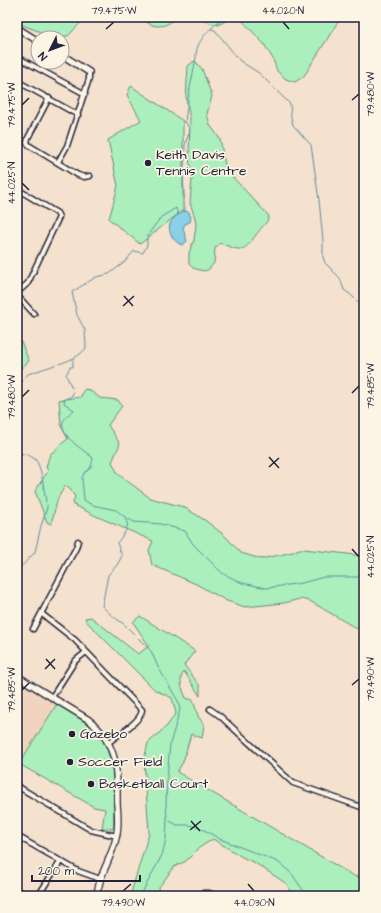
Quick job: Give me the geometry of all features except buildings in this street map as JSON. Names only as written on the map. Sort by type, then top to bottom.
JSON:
[{"type":"street","points":[[17,28],[30,36]]},
{"type":"street","points":[[17,57],[85,94]]},
{"type":"street","points":[[58,162],[67,146],[85,94],[90,72],[70,60]]},
{"type":"street","points":[[17,80],[78,115]]},
{"type":"street","points":[[49,98],[28,138],[27,143],[79,176],[90,176]]},
{"type":"street","points":[[17,189],[57,213],[59,218],[28,283],[17,294],[34,314]]},
{"type":"street","points":[[34,629],[49,598],[76,550],[78,541]]},
{"type":"street","points":[[42,614],[75,640],[142,710],[142,715],[138,720],[108,743]]},
{"type":"street","points":[[52,697],[74,661],[86,652]]},
{"type":"street","points":[[17,676],[98,727],[116,760],[117,836],[113,850],[100,879],[96,896]]},
{"type":"street","points":[[210,709],[220,716],[293,783],[364,808]]},
{"type":"street","points":[[17,786],[91,830],[117,836]]},
{"type":"street","points":[[17,836],[60,862],[86,875],[100,879]]},
{"type":"street","points":[[38,896],[60,862]]},
{"type":"street","points":[[17,890],[28,896]]},
{"type":"street","points":[[202,896],[203,893],[209,893],[215,896]]},
{"type":"shaded area","points":[[17,680],[57,704],[19,764],[17,762]]},
{"type":"green space","points":[[24,17],[86,17],[70,34],[70,30],[35,30],[17,23]]},
{"type":"green space","points":[[140,17],[177,17],[168,24],[158,26],[149,24]]},
{"type":"green space","points":[[200,17],[341,17],[304,76],[295,82],[286,79],[277,71],[273,59],[264,44],[240,18],[229,19],[218,25],[207,22]]},
{"type":"green space","points":[[194,61],[202,69],[212,96],[207,114],[210,125],[220,139],[226,170],[269,216],[266,223],[250,243],[243,249],[234,248],[220,243],[215,248],[214,263],[208,270],[203,271],[193,268],[189,264],[189,253],[194,240],[196,225],[190,203],[192,179],[189,157],[190,119],[186,97],[188,66]]},
{"type":"green space","name":"Keith Davis Tennis Centre","points":[[131,86],[183,121],[183,210],[140,244],[109,219],[118,186],[108,140],[141,120],[127,95]]},
{"type":"green space","points":[[17,332],[29,361],[17,372]]},
{"type":"green space","points":[[85,389],[89,390],[100,398],[118,400],[122,406],[108,425],[120,444],[112,462],[118,474],[150,498],[184,507],[224,535],[241,553],[261,559],[304,549],[356,555],[364,559],[364,633],[310,601],[300,599],[284,603],[245,607],[227,601],[196,584],[152,565],[149,550],[153,541],[74,505],[73,502],[75,497],[70,489],[65,486],[58,498],[51,524],[47,522],[35,491],[48,471],[46,467],[50,454],[68,439],[61,426],[59,400],[81,397]]},
{"type":"green space","points":[[140,616],[195,651],[184,665],[200,686],[200,696],[184,671],[181,678],[181,684],[186,698],[193,700],[198,716],[204,725],[202,738],[191,734],[183,762],[177,772],[354,876],[364,878],[364,896],[292,896],[287,884],[255,863],[242,857],[213,839],[199,848],[186,861],[174,867],[159,887],[156,896],[130,896],[149,833],[144,760],[148,743],[167,726],[176,713],[172,698],[155,690],[86,621],[85,618],[91,617],[138,654],[149,646],[133,622]]},
{"type":"green space","points":[[57,704],[96,731],[108,752],[114,790],[114,827],[112,829],[102,828],[105,809],[94,807],[19,764]]},
{"type":"water","points":[[185,211],[189,212],[191,218],[190,222],[185,224],[183,228],[187,241],[183,245],[172,237],[169,227],[174,218]]},
{"type":"waterway","points":[[185,211],[183,173],[185,145],[190,130],[185,121],[196,52],[203,37],[221,17]]},
{"type":"waterway","points":[[211,29],[215,30],[240,61],[259,73],[290,104],[293,125],[311,145],[319,200],[323,257],[325,263],[340,278],[344,290],[364,308]]},
{"type":"waterway","points":[[59,364],[71,360],[86,348],[85,330],[77,315],[72,292],[96,277],[109,274],[125,262],[134,251],[143,253],[147,245],[149,233],[161,217],[176,208],[178,215]]},
{"type":"waterway","points":[[72,388],[66,375],[70,367],[73,367],[73,360]]},
{"type":"waterway","points":[[17,388],[28,374],[55,365]]},
{"type":"waterway","points":[[73,392],[72,396],[65,399],[64,403],[74,410],[65,418],[63,427],[68,437],[78,447],[93,458],[91,467],[84,473],[82,478],[84,500],[92,505],[116,510],[134,522],[161,524],[185,531],[193,544],[222,573],[242,583],[267,588],[302,583],[324,577],[364,577]]},
{"type":"waterway","points":[[17,452],[31,456],[37,462],[41,473],[46,502]]},
{"type":"waterway","points":[[17,571],[35,552],[47,505]]},
{"type":"waterway","points":[[125,518],[127,521],[127,528],[117,543],[122,556],[117,565],[108,575],[102,606],[125,625],[151,651],[158,667],[178,701],[180,710],[170,744],[167,778],[166,839],[162,855],[143,891],[142,896]]},
{"type":"waterway","points":[[168,820],[177,825],[199,827],[220,839],[278,862],[292,874],[307,896]]},
{"type":"place","name":"Keith Davis Tennis Centre","points":[[148,163]]},
{"type":"place","name":"Gazebo","points":[[72,734]]},
{"type":"place","name":"Soccer Field","points":[[70,762]]},
{"type":"place","name":"Basketball Court","points":[[91,784]]}]
